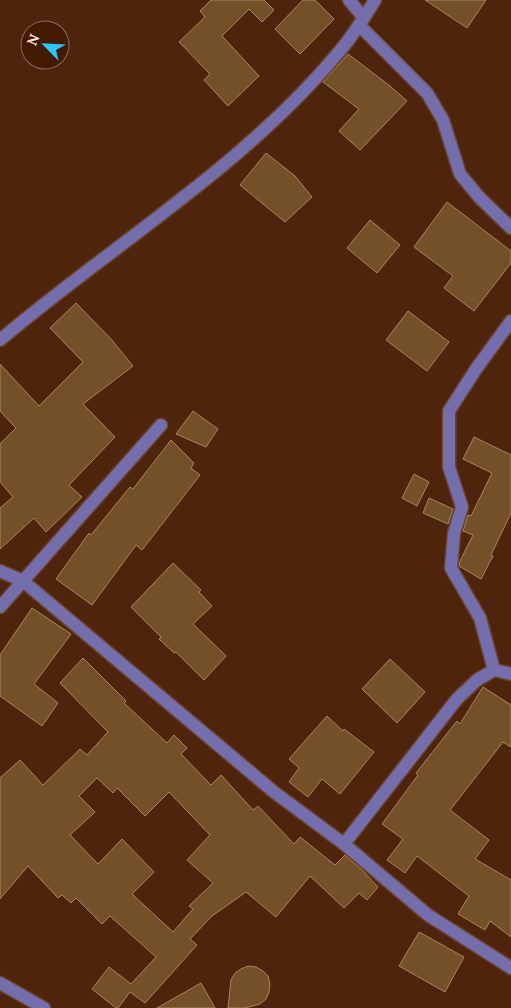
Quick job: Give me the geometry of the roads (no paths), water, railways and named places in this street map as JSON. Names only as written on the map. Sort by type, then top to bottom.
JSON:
[{"type":"street","points":[[349,0],[361,21],[427,93],[443,120],[460,174],[511,228]]},
{"type":"street","points":[[0,340],[35,310],[239,152],[300,95],[339,53],[375,0]]},
{"type":"street","points":[[494,670],[480,618],[451,568],[454,533],[462,506],[449,467],[449,411],[476,368],[511,321]]},
{"type":"street","points":[[0,607],[161,425]]},
{"type":"street","points":[[0,571],[23,581],[274,792],[344,844],[428,915],[511,968]]},
{"type":"street","points":[[344,844],[457,698],[477,680],[494,670],[511,674]]},
{"type":"street","points":[[0,983],[44,1008]]}]
